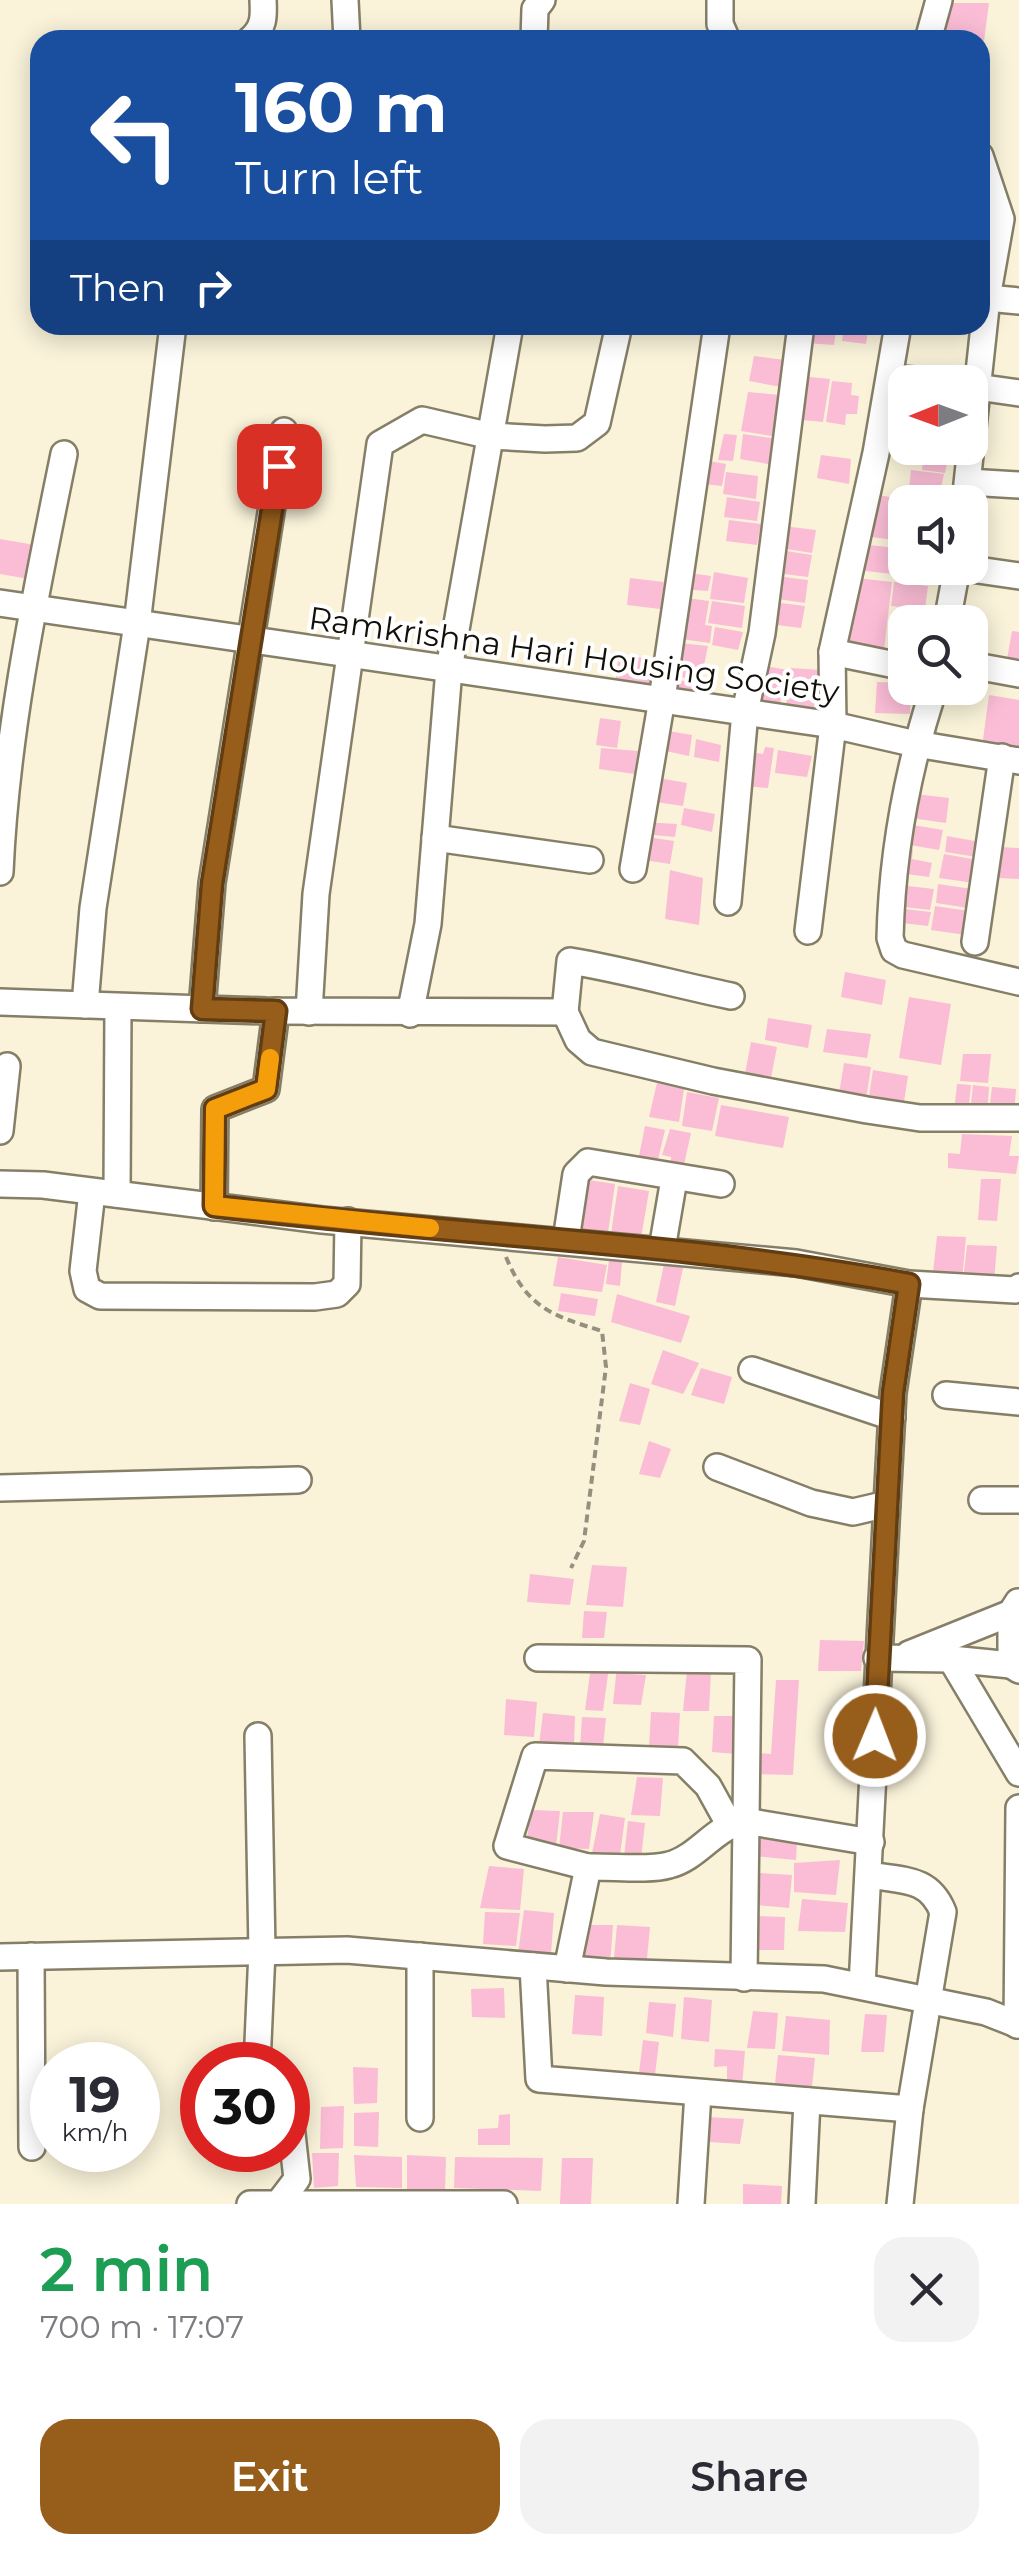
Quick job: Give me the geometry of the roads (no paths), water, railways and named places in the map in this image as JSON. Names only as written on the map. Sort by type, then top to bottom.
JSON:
[{"type":"street","points":[[260,30],[264,20],[263,0]]},
{"type":"street","points":[[345,0],[346,30]]},
{"type":"street","points":[[534,30],[535,9],[542,0]]},
{"type":"street","points":[[720,0],[723,30]]},
{"type":"street","points":[[931,30],[940,0]]},
{"type":"street","points":[[990,177],[1010,219],[990,291]]},
{"type":"street","points":[[990,298],[1019,301]]},
{"type":"street","points":[[86,1005],[93,908],[138,624],[172,335]]},
{"type":"street","points":[[410,1014],[428,924],[449,669],[508,335]]},
{"type":"street","points":[[309,1012],[316,894],[380,444],[422,420],[492,436],[577,438],[597,422],[617,335]]},
{"type":"street","points":[[633,869],[716,335]]},
{"type":"street","points":[[728,902],[745,712],[762,633],[799,335]]},
{"type":"street","points":[[892,365],[896,335]]},
{"type":"street","points":[[977,365],[982,335]]},
{"type":"street","points":[[808,932],[833,725],[832,652],[888,387]]},
{"type":"street","points":[[988,388],[1019,393]]},
{"type":"street","points":[[202,1009],[212,884],[284,431]]},
{"type":"street","points":[[0,872],[2,821],[33,608],[64,454]]},
{"type":"street","points":[[988,490],[1019,486]]},
{"type":"street","points":[[988,572],[1019,576]]},
{"type":"street","name":"Ramkrishna Hari Housing Society","points":[[0,604],[833,725],[916,744],[1011,759]]},
{"type":"street","points":[[832,652],[888,664]]},
{"type":"street","points":[[988,668],[1019,674]]},
{"type":"street","points":[[929,705],[916,744],[900,827],[890,922],[894,950],[1019,982]]},
{"type":"street","points":[[975,942],[1011,759]]},
{"type":"street","points":[[435,838],[590,860]]},
{"type":"street","points":[[731,996],[626,970],[570,961],[565,1012],[578,1040],[592,1052],[713,1081],[920,1118],[1019,1118]]},
{"type":"street","points":[[0,1002],[410,1014],[565,1012]]},
{"type":"street","points":[[118,1006],[104,1193],[83,1271],[87,1289],[100,1296],[337,1294],[347,1284],[348,1222]]},
{"type":"street","points":[[214,1206],[215,1109],[266,1089],[276,1011]]},
{"type":"street","points":[[0,1130],[6,1066]]},
{"type":"street","points":[[566,1240],[576,1174],[588,1162],[720,1184]]},
{"type":"street","points":[[662,1250],[674,1179]]},
{"type":"street","points":[[0,1184],[348,1222],[796,1263],[909,1284],[1015,1290],[1019,1287]]},
{"type":"street","points":[[862,1986],[888,1658],[887,1504],[893,1393],[909,1284]]},
{"type":"street","points":[[752,1370],[892,1417]]},
{"type":"street","points":[[946,1395],[1019,1402]]},
{"type":"street","points":[[717,1467],[811,1504],[853,1512],[887,1504]]},
{"type":"street","points":[[0,1488],[298,1480]]},
{"type":"street","points":[[982,1500],[1019,1500]]},
{"type":"street","points":[[1015,1607],[1015,1668],[950,1659],[888,1658],[1015,1607]]},
{"type":"street","points":[[538,1658],[748,1660],[737,1822],[744,1978]]},
{"type":"street","points":[[950,1659],[1019,1773]]},
{"type":"street","points":[[258,1736],[262,1952],[258,2042]]},
{"type":"street","points":[[737,1822],[670,1865],[588,1867],[507,1846],[535,1756],[684,1761],[737,1822],[871,1842]]},
{"type":"street","points":[[0,1957],[347,1950],[567,1969],[824,1979],[986,2012],[1018,2026],[1019,1808]]},
{"type":"street","points":[[567,1969],[588,1867]]},
{"type":"street","points":[[870,1875],[920,1884],[936,1894],[942,1912],[910,2109],[900,2204]]},
{"type":"street","points":[[31,1956],[31,2042]]},
{"type":"street","points":[[420,1956],[420,2118]]},
{"type":"street","points":[[534,1966],[539,2079],[910,2109]]},
{"type":"street","points":[[691,2204],[698,2093]]},
{"type":"street","points":[[802,2204],[807,2100]]},
{"type":"street","points":[[278,2204],[297,2179],[296,2172]]},
{"type":"street","points":[[250,2204],[504,2204]]}]
